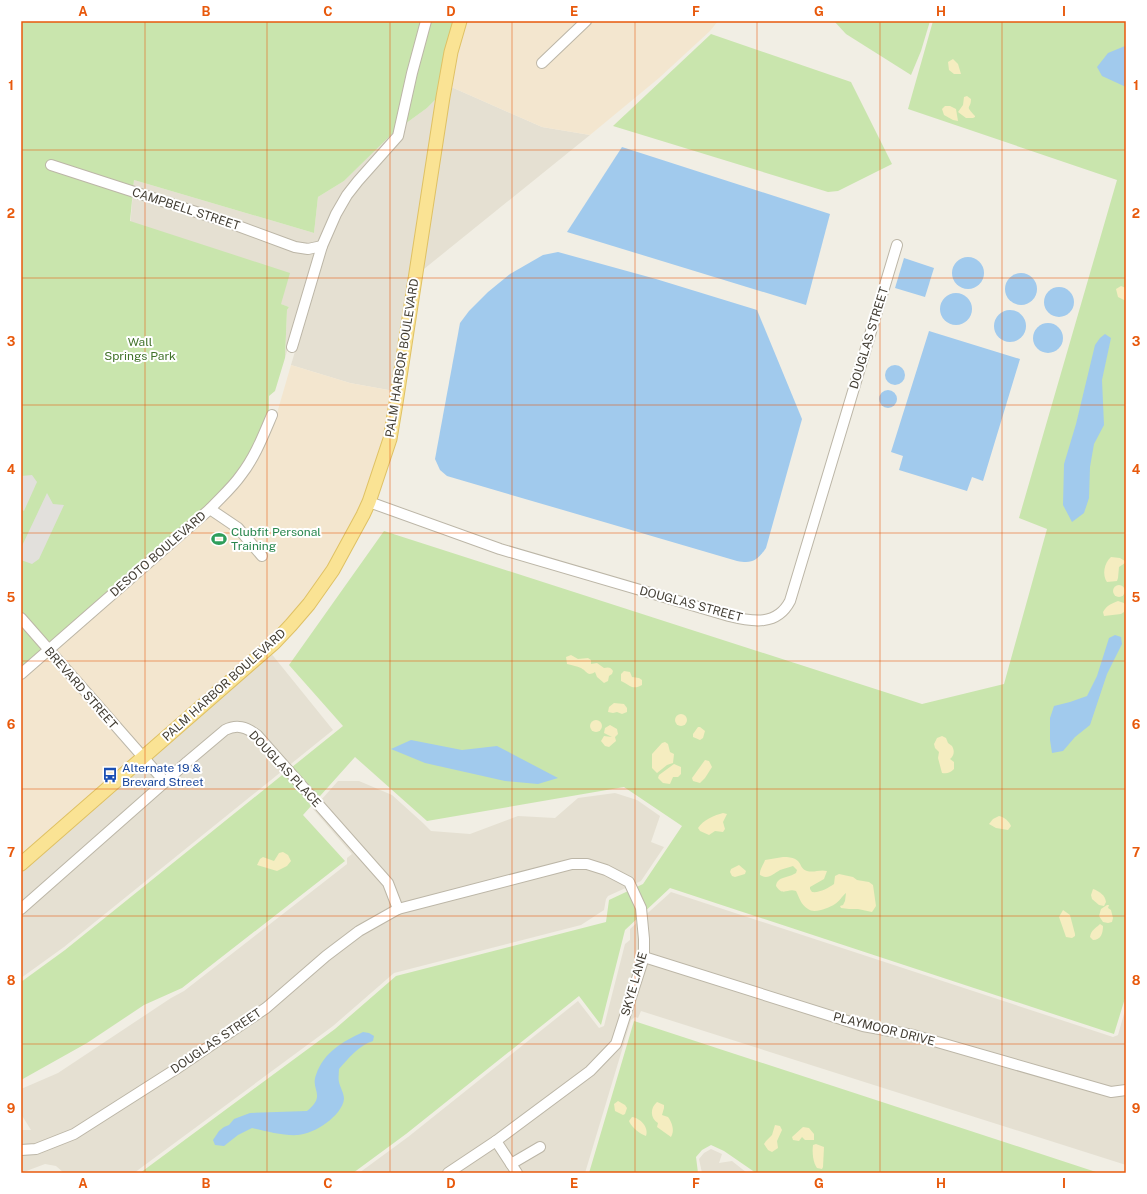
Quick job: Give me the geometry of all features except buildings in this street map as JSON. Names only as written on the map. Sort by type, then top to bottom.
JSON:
[{"type":"main road","name":"PALM HARBOR BOULEVARD","points":[[21,864],[253,662],[291,626],[309,604],[345,550],[369,502],[390,439],[444,90],[451,52],[460,21]]},
{"type":"street","points":[[292,347],[322,246],[336,214],[347,195],[398,136],[412,73],[426,21]]},
{"type":"street","points":[[542,63],[586,21]]},
{"type":"street","name":"CAMPBELL STREET","points":[[51,165],[230,223],[295,247],[308,249],[322,246]]},
{"type":"street","name":"DOUGLAS STREET","points":[[369,502],[500,549],[729,616],[763,620],[779,615],[786,609],[790,600],[897,245]]},
{"type":"street","name":"DESOTO BOULEVARD","points":[[21,674],[210,510],[232,486],[252,460],[272,415]]},
{"type":"street","points":[[210,510],[238,528],[262,556]]},
{"type":"street","name":"BREVARD STREET","points":[[21,618],[142,758],[165,782]]},
{"type":"street","name":"DOUGLAS PLACE","points":[[21,909],[224,730],[231,727],[241,726],[249,729],[256,735],[388,883],[398,909]]},
{"type":"street","name":"SKYE LANE","points":[[398,909],[572,864],[587,864],[606,870],[629,882],[641,908],[644,957],[616,1044],[590,1071],[496,1141],[448,1173]]},
{"type":"street","name":"DOUGLAS STREET","points":[[21,1150],[36,1150],[74,1134],[143,1090],[266,1008],[326,956],[359,931],[398,909]]},
{"type":"street","name":"PLAYMOOR DRIVE","points":[[644,957],[863,1026],[912,1035],[1111,1092],[1126,1090]]},
{"type":"street","points":[[496,1141],[514,1169],[540,1147]]},
{"type":"shaded area","points":[[464,21],[580,21],[537,62],[542,69],[591,21],[718,21],[710,31],[659,78],[590,135],[542,127],[449,86]]},
{"type":"shaded area","points":[[449,86],[542,127],[590,135],[419,273]]},
{"type":"shaded area","points":[[439,96],[394,391],[350,383],[291,365],[325,250],[339,216],[350,198],[405,124],[427,108]]},
{"type":"shaded area","points":[[395,131],[379,150],[316,252],[285,358],[287,310],[289,307],[128,250],[134,180],[314,233],[318,197],[344,181]]},
{"type":"shaded area","points":[[291,365],[350,383],[394,391],[375,475],[342,548],[288,622],[143,752],[54,651],[210,515],[235,532],[262,562],[268,556],[241,525],[216,509],[275,420]]},
{"type":"shaded area","points":[[32,475],[37,482],[24,511],[21,509],[21,476]]},
{"type":"shaded area","points":[[47,493],[53,504],[64,505],[39,559],[32,564],[21,560],[21,548]]},
{"type":"shaded area","points":[[270,652],[333,730],[64,947],[21,978],[21,869],[142,764],[156,778],[148,758]]},
{"type":"shaded area","points":[[47,656],[136,758],[21,858],[21,679]]},
{"type":"shaded area","points":[[338,781],[359,781],[392,795],[431,831],[470,834],[518,816],[555,818],[578,798],[615,793],[637,800],[660,816],[651,842],[664,847],[641,881],[608,896],[604,910],[581,925],[394,973],[333,1026],[134,1173],[64,1173],[56,1166],[45,1164],[21,1173],[21,1130],[31,1130],[21,1114],[21,1089],[58,1073],[171,998],[184,991],[347,864],[347,858],[352,854],[313,809]]},
{"type":"shaded area","points":[[671,892],[1113,1037],[1118,1035],[1126,1007],[1126,1165],[641,1011],[638,1018],[635,1017],[631,1020],[585,1173],[359,1173],[408,1137],[578,1001],[599,1028],[604,1026],[625,944],[630,940],[630,929]]},
{"type":"shaded area","points":[[711,1149],[722,1154],[719,1163],[732,1161],[747,1173],[702,1173],[699,1159],[704,1153]]},
{"type":"green space","name":"Wall Springs Park","points":[[21,21],[422,21],[395,131],[344,181],[318,197],[314,233],[134,180],[130,221],[290,273],[281,304],[289,307],[287,310],[285,358],[275,391],[269,396],[269,412],[257,442],[238,473],[209,504],[49,644],[31,637],[42,650],[21,668]]},
{"type":"green space","points":[[430,21],[456,21],[439,96],[427,108],[405,124],[415,73]]},
{"type":"green space","points":[[834,21],[930,21],[921,51],[911,75],[846,34]]},
{"type":"green space","points":[[933,21],[1126,21],[1126,995],[1114,1034],[670,888],[625,930],[601,1025],[579,996],[406,1134],[353,1173],[140,1173],[335,1029],[396,976],[606,922],[609,900],[643,884],[682,826],[624,787],[427,821],[355,757],[303,815],[345,861],[182,988],[144,1005],[87,1043],[21,1080],[21,982],[65,950],[343,726],[289,665],[384,531],[922,704],[1004,684],[1047,529],[1019,518],[1117,180],[908,109]]},
{"type":"green space","points":[[711,34],[851,82],[892,164],[838,191],[828,192],[613,126]]},
{"type":"green space","points":[[634,1021],[1099,1173],[756,1173],[724,1151],[711,1145],[702,1150],[696,1157],[698,1173],[589,1173]]},
{"type":"sand","points":[[953,59],[958,64],[961,74],[954,74],[949,70],[948,62]]},
{"type":"sand","points":[[967,96],[971,99],[969,108],[975,116],[973,118],[966,118],[958,112],[963,105],[964,97]]},
{"type":"sand","points":[[945,106],[950,106],[956,109],[958,121],[944,115],[942,109]]},
{"type":"sand","points":[[1121,286],[1126,288],[1126,301],[1118,297],[1116,289]]},
{"type":"sand","points":[[1111,557],[1120,558],[1125,561],[1125,563],[1119,567],[1117,581],[1107,582],[1105,579],[1104,569]]},
{"type":"sand","points":[[1121,585],[1124,586],[1124,596],[1117,597],[1114,596],[1113,589],[1114,586]]},
{"type":"sand","points":[[1118,601],[1124,603],[1124,612],[1121,614],[1104,616],[1103,612],[1106,608]]},
{"type":"sand","points":[[571,655],[578,659],[588,658],[591,660],[591,664],[597,663],[604,668],[608,667],[611,669],[613,671],[609,676],[608,681],[604,683],[597,677],[595,672],[589,674],[581,668],[567,664],[566,657]]},
{"type":"sand","points":[[624,671],[630,672],[632,677],[642,680],[642,685],[639,687],[633,687],[621,681],[621,674]]},
{"type":"sand","points":[[614,703],[624,704],[627,708],[627,712],[622,714],[617,712],[608,712],[609,707]]},
{"type":"sand","points":[[679,714],[683,714],[687,720],[683,726],[679,726],[675,722],[675,718]]},
{"type":"sand","points":[[596,720],[600,722],[602,726],[600,730],[596,732],[592,730],[590,726],[592,722]]},
{"type":"sand","points":[[610,725],[617,729],[618,734],[615,737],[616,741],[609,747],[605,746],[601,741],[604,736],[612,737],[604,733],[605,728]]},
{"type":"sand","points":[[698,727],[705,731],[703,738],[700,740],[693,737],[693,734]]},
{"type":"sand","points":[[942,736],[946,738],[954,750],[950,759],[954,762],[954,769],[947,773],[942,773],[938,758],[939,752],[935,748],[934,744],[937,738]]},
{"type":"sand","points":[[665,742],[668,744],[670,752],[674,754],[673,763],[667,765],[657,773],[652,768],[652,754],[662,743]]},
{"type":"sand","points":[[705,760],[709,761],[712,767],[700,783],[693,781],[692,778]]},
{"type":"sand","points":[[674,764],[681,767],[681,774],[678,777],[673,777],[670,784],[663,783],[658,778],[659,775]]},
{"type":"sand","points":[[723,813],[727,814],[723,822],[725,829],[723,832],[715,831],[709,835],[700,831],[698,828],[706,820]]},
{"type":"sand","points":[[999,816],[1003,817],[1010,824],[1011,826],[1008,830],[996,828],[989,824],[993,819]]},
{"type":"sand","points":[[283,852],[288,855],[291,861],[287,866],[277,871],[257,865],[263,857],[274,861],[279,853]]},
{"type":"sand","points":[[783,857],[795,859],[800,863],[804,870],[807,871],[827,871],[824,879],[810,887],[812,892],[827,889],[834,884],[835,876],[839,874],[869,882],[873,885],[876,906],[872,912],[841,908],[840,906],[843,905],[845,901],[846,893],[836,903],[822,910],[814,911],[808,909],[802,903],[796,891],[790,890],[783,892],[776,886],[779,880],[796,873],[797,870],[793,866],[780,870],[768,877],[760,875],[765,860]]},
{"type":"sand","points":[[739,865],[746,871],[745,874],[735,877],[732,876],[730,872],[731,869]]},
{"type":"sand","points":[[1093,889],[1103,895],[1106,902],[1104,906],[1099,905],[1092,899],[1091,895]]},
{"type":"sand","points":[[1109,905],[1108,908],[1111,910],[1113,918],[1112,922],[1108,923],[1103,922],[1099,916],[1101,909]]},
{"type":"sand","points":[[1063,910],[1070,915],[1075,934],[1072,938],[1066,937],[1059,917]]},
{"type":"sand","points":[[1100,924],[1103,926],[1102,934],[1098,939],[1093,940],[1090,937],[1091,933]]},
{"type":"sand","points":[[618,1101],[627,1108],[625,1114],[623,1115],[615,1111],[614,1104]]},
{"type":"sand","points":[[657,1102],[664,1105],[662,1115],[668,1117],[672,1124],[673,1132],[671,1137],[657,1127],[658,1123],[652,1116],[653,1107]]},
{"type":"sand","points":[[632,1117],[638,1119],[645,1126],[647,1133],[646,1136],[632,1126],[629,1121]]},
{"type":"sand","points":[[775,1125],[780,1126],[782,1130],[777,1141],[778,1148],[772,1152],[768,1150],[764,1144],[772,1135]]},
{"type":"sand","points":[[803,1127],[809,1128],[814,1134],[814,1140],[805,1140],[802,1137],[799,1141],[793,1140],[792,1137]]},
{"type":"sand","points":[[816,1144],[824,1147],[822,1169],[817,1168],[814,1160],[813,1145]]},
{"type":"water","points":[[1125,46],[1126,87],[1102,76],[1097,67],[1108,53]]},
{"type":"water","points":[[622,147],[830,214],[806,305],[567,232]]},
{"type":"water","points":[[558,252],[656,279],[757,310],[802,419],[766,548],[757,559],[750,562],[737,561],[447,476],[440,470],[435,459],[460,323],[469,311],[488,292],[510,274],[543,255]]},
{"type":"water","points":[[965,257],[971,257],[980,261],[984,273],[980,285],[971,289],[965,289],[956,285],[952,276],[952,270],[956,261]]},
{"type":"water","points":[[904,258],[934,268],[925,297],[895,288]]},
{"type":"water","points":[[1018,273],[1024,273],[1034,280],[1037,289],[1036,295],[1030,302],[1024,305],[1018,305],[1008,298],[1005,292],[1005,286],[1012,276]]},
{"type":"water","points":[[1059,287],[1070,291],[1074,302],[1070,313],[1059,317],[1048,313],[1044,302],[1048,291]]},
{"type":"water","points":[[959,293],[965,295],[970,300],[972,309],[970,318],[965,323],[953,325],[947,323],[942,318],[940,306],[942,300],[947,295]]},
{"type":"water","points":[[1007,310],[1013,310],[1023,317],[1026,326],[1025,332],[1019,339],[1013,342],[1007,342],[997,335],[994,329],[994,323],[1001,313]]},
{"type":"water","points":[[1048,323],[1059,327],[1063,338],[1059,349],[1048,353],[1037,349],[1033,338],[1037,327]]},
{"type":"water","points":[[929,331],[1020,359],[983,481],[972,477],[967,491],[899,470],[903,456],[891,452]]},
{"type":"water","points":[[1105,334],[1111,338],[1102,380],[1104,425],[1094,444],[1090,467],[1089,498],[1084,513],[1072,522],[1063,505],[1064,464],[1076,424],[1095,345]]},
{"type":"water","points":[[895,365],[902,368],[905,375],[902,382],[895,385],[888,382],[885,375],[888,368]]},
{"type":"water","points":[[888,390],[894,393],[897,399],[894,405],[888,408],[882,405],[879,399],[882,393]]},
{"type":"water","points":[[1115,635],[1121,637],[1122,644],[1107,674],[1090,725],[1075,737],[1063,751],[1052,753],[1050,740],[1050,718],[1054,706],[1087,696],[1097,676],[1109,638]]},
{"type":"water","points":[[411,740],[462,750],[497,746],[558,778],[538,784],[505,781],[425,763],[391,749]]},
{"type":"water","points":[[363,1032],[374,1036],[373,1041],[358,1049],[339,1069],[339,1080],[344,1099],[338,1112],[333,1118],[319,1128],[304,1134],[281,1134],[252,1128],[238,1135],[224,1146],[215,1145],[213,1140],[219,1131],[229,1125],[234,1119],[250,1113],[307,1111],[316,1101],[317,1093],[315,1080],[319,1067],[329,1054],[341,1044]]},
{"type":"place","name":"Clubfit Personal Training","points":[[219,539]]},
{"type":"place","name":"Alternate 19 & Brevard Street","points":[[110,775]]}]
